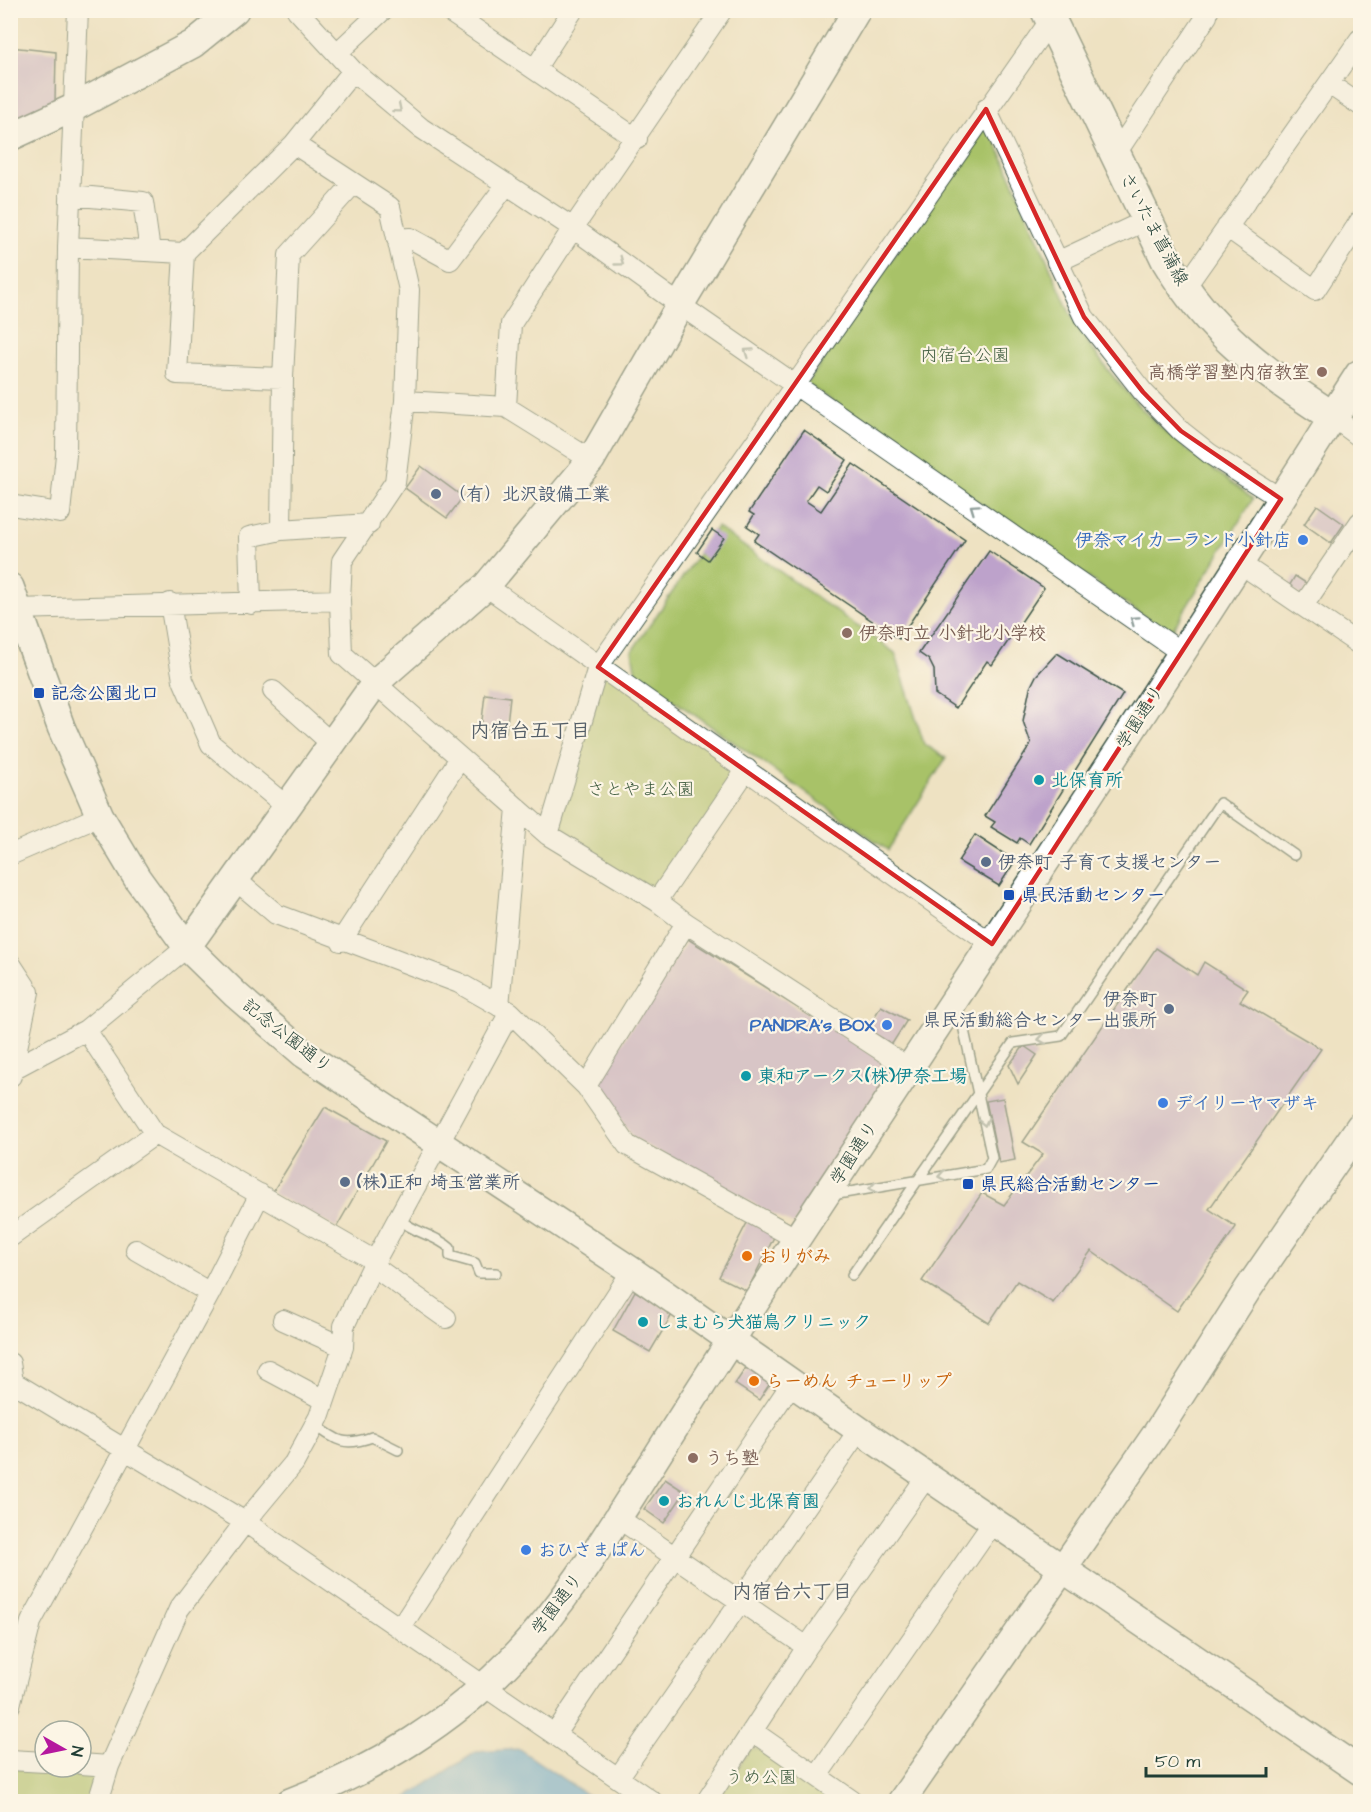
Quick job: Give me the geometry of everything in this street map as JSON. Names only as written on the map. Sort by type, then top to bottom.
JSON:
[{"type":"main road","name":"さいたま菖蒲線","points":[[1049,14],[1115,155],[1184,289],[1220,333],[1266,373],[1333,417]]},
{"type":"main road","points":[[1333,417],[1360,375]]},
{"type":"street","points":[[10,505],[60,513],[66,455],[68,247],[78,10]]},
{"type":"street","points":[[10,137],[73,108],[193,44],[235,10]]},
{"type":"street","points":[[297,10],[353,71],[421,128],[573,228],[680,305],[1182,653]]},
{"type":"street","points":[[337,53],[383,10]]},
{"type":"street","points":[[447,10],[637,139]]},
{"type":"street","points":[[535,69],[573,10]]},
{"type":"street","points":[[506,407],[511,324],[573,228],[637,139],[722,10]]},
{"type":"street","points":[[12,1075],[86,1030],[187,947],[237,881],[286,806],[376,682],[486,586],[591,460],[680,305],[857,10]]},
{"type":"street","points":[[1115,155],[1207,16],[1208,10]]},
{"type":"street","points":[[548,835],[598,667],[796,385],[1049,14]]},
{"type":"street","points":[[1184,289],[1360,39]]},
{"type":"street","points":[[283,378],[177,374],[184,253],[294,144],[353,71]]},
{"type":"street","points":[[1329,84],[1360,105]]},
{"type":"street","points":[[986,109],[1084,317],[1143,392],[1181,431],[1210,454],[1281,499]]},
{"type":"street","points":[[294,144],[390,207],[409,290],[405,402],[395,482],[369,524],[342,561],[340,600],[342,654],[548,835],[657,901],[686,923],[909,1068]]},
{"type":"street","points":[[281,530],[283,378],[289,255],[353,184]]},
{"type":"street","points":[[397,239],[410,238],[450,260],[507,184]]},
{"type":"street","points":[[70,195],[143,202],[150,251]]},
{"type":"street","points":[[1057,262],[1147,220]]},
{"type":"street","points":[[1227,227],[1315,290],[1360,221]]},
{"type":"street","points":[[68,247],[184,253]]},
{"type":"street","points":[[405,402],[506,407],[591,460]]},
{"type":"street","points":[[1333,417],[1360,436]]},
{"type":"street","name":"学園通り","points":[[290,1802],[346,1778],[432,1727],[486,1685],[519,1653],[546,1619],[618,1518],[731,1340],[1241,564],[1333,417]]},
{"type":"street","points":[[1303,606],[1360,522]]},
{"type":"street","points":[[251,604],[249,537],[281,530],[369,524]]},
{"type":"street","points":[[1241,564],[1360,645]]},
{"type":"street","points":[[486,586],[992,944]]},
{"type":"street","points":[[14,598],[251,604],[340,600]]},
{"type":"street","name":"記念公園通り","points":[[14,598],[61,727],[99,816],[137,878],[187,947],[236,995],[304,1054],[632,1271],[858,1430],[1360,1771]]},
{"type":"street","points":[[170,603],[183,680],[211,744],[286,806]]},
{"type":"street","points":[[273,691],[332,743]]},
{"type":"street","points":[[341,941],[460,758]]},
{"type":"street","points":[[657,901],[747,769]]},
{"type":"street","points":[[98,1802],[109,1766],[179,1609],[245,1522],[294,1463],[324,1400],[343,1347],[344,1326],[374,1264],[441,1143],[505,1009],[517,808]]},
{"type":"street","points":[[10,855],[99,816]]},
{"type":"street","points":[[237,881],[276,914],[341,941],[459,983],[505,1009],[586,1086],[627,1145],[797,1239]]},
{"type":"street","points":[[586,1086],[686,923]]},
{"type":"street","points":[[10,963],[29,992],[12,1075]]},
{"type":"street","points":[[86,1030],[155,1134],[260,1194],[374,1264],[446,1318]]},
{"type":"street","points":[[901,1802],[1156,1434],[1220,1332],[1360,1126]]},
{"type":"street","points":[[10,1237],[155,1134]]},
{"type":"street","points":[[10,1706],[31,1622],[210,1293],[260,1194]]},
{"type":"street","points":[[136,1250],[210,1293]]},
{"type":"street","points":[[402,1627],[632,1271]]},
{"type":"street","points":[[283,1320],[343,1347]]},
{"type":"street","points":[[268,1370],[324,1400]]},
{"type":"street","points":[[11,1378],[245,1522],[402,1627],[653,1802]]},
{"type":"street","points":[[555,1734],[792,1383]]},
{"type":"street","points":[[618,1778],[858,1430]]},
{"type":"street","points":[[706,1802],[807,1647],[927,1476]]},
{"type":"street","points":[[618,1518],[807,1647]]},
{"type":"street","points":[[817,1776],[994,1521]]},
{"type":"street","points":[[752,1731],[854,1802]]},
{"type":"street","points":[[10,1760],[33,1761]]},
{"type":"street","points":[[93,1765],[109,1766]]},
{"type":"lane","points":[[852,1275],[1013,1043],[1061,1036],[1220,803],[1294,855]]},
{"type":"lane","points":[[827,1196],[986,1169],[990,1165],[992,1158],[962,1021],[949,1008]]},
{"type":"lane","points":[[399,1219],[412,1230],[438,1238],[450,1248],[450,1256],[475,1263],[478,1273],[496,1273]]},
{"type":"lane","points":[[314,1424],[344,1443],[356,1443],[372,1437],[398,1450]]},
{"type":"highlighted area","points":[[986,109],[1084,317],[1143,392],[1181,431],[1281,499],[992,944],[598,667]]},
{"type":"green space","name":"内宿台公園","points":[[981,127],[990,128],[1073,320],[1095,352],[1130,397],[1157,424],[1253,499],[1170,634],[807,384]]},
{"type":"green space","points":[[717,527],[895,653],[924,744],[946,758],[888,850],[636,674],[632,651]]},
{"type":"green space","name":"さとやま公園","points":[[598,667],[747,769],[657,901],[548,835]]},
{"type":"green space","name":"うめ公園","points":[[760,1748],[835,1801],[715,1802],[750,1749]]},
{"type":"green space","points":[[10,1768],[33,1770],[33,1779],[93,1779],[93,1774],[97,1774],[89,1801],[11,1801]]},
{"type":"water","points":[[519,1749],[596,1801],[401,1801],[476,1752]]},
{"type":"building","points":[[10,47],[56,52],[55,102],[10,122]]},
{"type":"building","points":[[804,430],[847,460],[826,491],[817,485],[806,501],[821,511],[853,464],[965,540],[899,639],[754,541],[759,534],[747,526],[754,515],[749,512]]},
{"type":"building","points":[[421,466],[463,497],[447,518],[405,488]]},
{"type":"building","points":[[1317,505],[1344,524],[1331,543],[1304,524]]},
{"type":"building","points":[[712,530],[724,538],[708,560],[697,552]]},
{"type":"building","points":[[989,551],[1044,588],[992,665],[987,661],[956,708],[935,694],[934,670],[929,660],[919,653]]},
{"type":"building","points":[[1295,576],[1309,585],[1302,596],[1288,588]]},
{"type":"building","name":"北保育所","points":[[1057,653],[1123,694],[1029,844],[1020,838],[1017,843],[991,827],[995,822],[985,816],[1031,744],[1023,721],[1030,688],[1036,676]]},
{"type":"building","points":[[485,694],[510,697],[506,732],[481,729]]},
{"type":"building","points":[[975,835],[1015,861],[999,886],[958,861]]},
{"type":"building","name":"東和アークス(株)伊奈工場","points":[[688,939],[895,1069],[793,1225],[633,1138],[596,1083]]},
{"type":"building","points":[[1156,948],[1197,975],[1204,962],[1248,990],[1240,1001],[1321,1049],[1209,1209],[1236,1227],[1177,1311],[1091,1251],[1053,1303],[1017,1281],[989,1323],[922,1281],[982,1193],[1004,1205],[1043,1154],[1023,1142]]},
{"type":"building","name":"PANDRA's BOX","points":[[881,1006],[907,1020],[892,1044],[867,1029]]},
{"type":"building","points":[[1024,1046],[1037,1055],[1018,1084],[1009,1065]]},
{"type":"building","points":[[1003,1098],[1015,1160],[999,1163],[986,1101]]},
{"type":"building","points":[[325,1107],[386,1141],[336,1228],[272,1193]]},
{"type":"building","name":"おりがみ","points":[[748,1221],[775,1235],[747,1291],[719,1277]]},
{"type":"building","name":"しまむら犬猫鳥クリニック","points":[[635,1291],[673,1313],[650,1352],[613,1331]]},
{"type":"building","name":"らーめん チューリップ","points":[[749,1363],[773,1379],[759,1400],[735,1384]]},
{"type":"building","name":"おれんじ北保育園","points":[[665,1479],[685,1492],[664,1523],[644,1509]]},
{"type":"place","name":"高橋学習塾内宿教室","points":[[1322,372]]},
{"type":"place","name":"（有）北沢設備工業","points":[[436,494]]},
{"type":"place","name":"伊奈マイカーランド小針店","points":[[1303,540]]},
{"type":"place","name":"伊奈町立 小針北小学校","points":[[847,633]]},
{"type":"place","name":"記念公園北口","points":[[39,693]]},
{"type":"place","name":"北保育所","points":[[1039,780]]},
{"type":"place","name":"伊奈町 子育て支援センター","points":[[986,862]]},
{"type":"place","name":"県民活動センター","points":[[1009,895]]},
{"type":"place","name":"伊奈町 県民活動総合センター出張所","points":[[1169,1009]]},
{"type":"place","name":"PANDRA's BOX","points":[[887,1025]]},
{"type":"place","name":"東和アークス(株)伊奈工場","points":[[746,1076]]},
{"type":"place","name":"デイリーヤマザキ","points":[[1163,1103]]},
{"type":"place","name":"(株)正和 埼玉営業所","points":[[345,1182]]},
{"type":"place","name":"県民総合活動センター","points":[[968,1184]]},
{"type":"place","name":"おりがみ","points":[[747,1256]]},
{"type":"place","name":"しまむら犬猫鳥クリニック","points":[[643,1322]]},
{"type":"place","name":"らーめん チューリップ","points":[[754,1381]]},
{"type":"place","name":"うち塾","points":[[693,1458]]},
{"type":"place","name":"おれんじ北保育園","points":[[664,1501]]},
{"type":"place","name":"おひさまぱん","points":[[526,1550]]},
{"type":"district","name":"内宿台五丁目","points":[[530,731]]},
{"type":"district","name":"内宿台六丁目","points":[[792,1592]]}]
